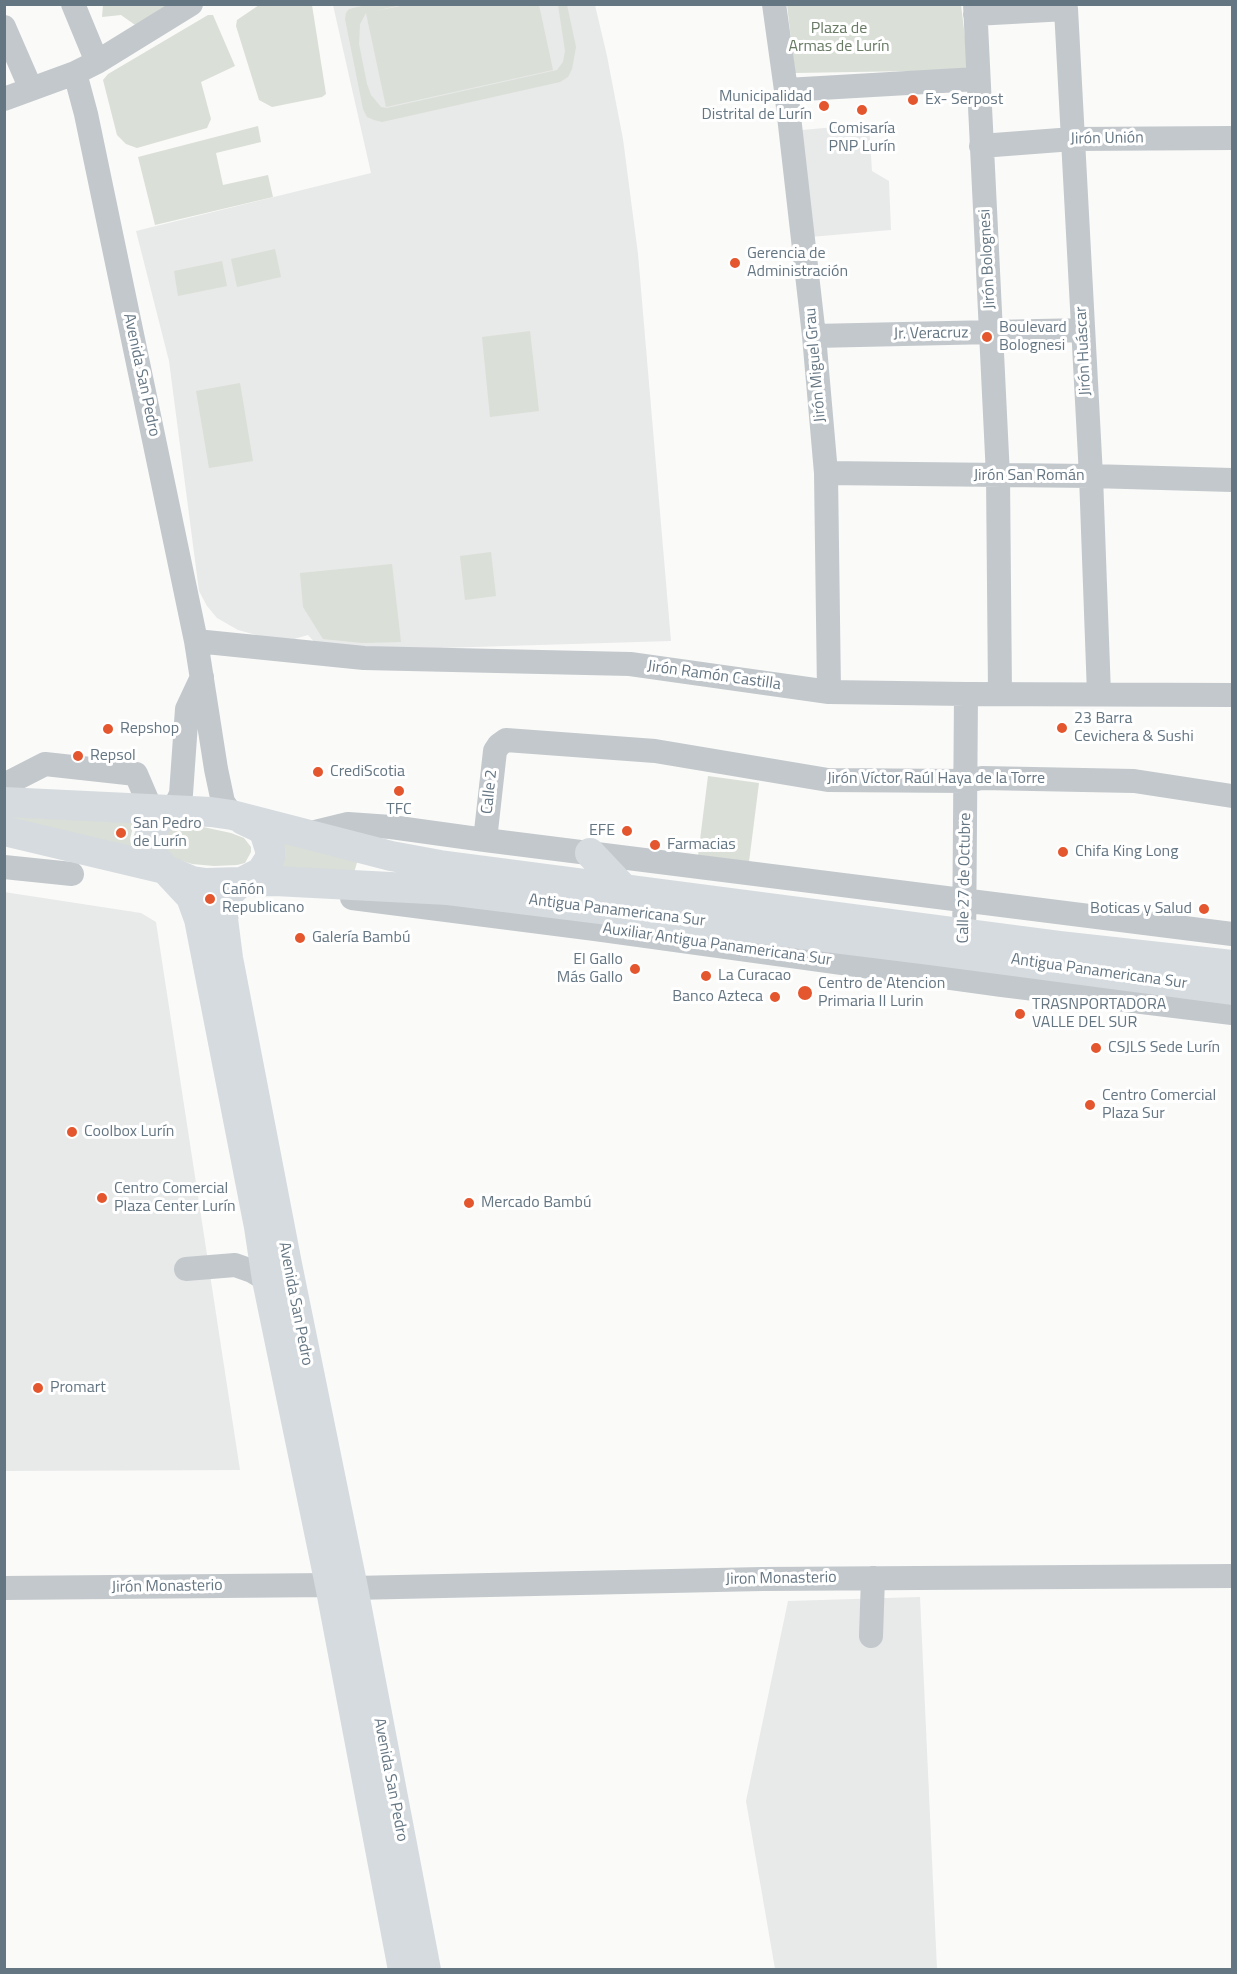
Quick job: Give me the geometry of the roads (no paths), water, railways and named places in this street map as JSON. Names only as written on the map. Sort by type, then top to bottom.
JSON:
[{"type":"main road","name":"Antigua Panamericana Sur","points":[[6,787],[159,810],[196,810],[232,815],[391,856],[440,865],[625,890],[965,943],[1233,990]]},
{"type":"main road","name":"Avenida San Pedro","points":[[159,810],[148,840],[150,853],[191,897],[199,919],[259,1227],[267,1280],[341,1587],[426,1970]]},
{"type":"main road","name":"Avenida San Pedro","points":[[232,815],[260,828],[265,834],[270,850],[267,865],[231,891],[225,909],[224,930],[290,1276],[403,1970]]},
{"type":"main road","name":"Antigua Panamericana Sur","points":[[4,831],[164,869],[192,881],[206,883],[275,881],[448,890],[965,943],[1061,946],[1233,965]]},
{"type":"main road","points":[[590,853],[625,890]]},
{"type":"street","points":[[73,4],[97,62]]},
{"type":"street","points":[[4,99],[75,73],[97,62],[191,4]]},
{"type":"street","name":"Jirón Miguel Grau","points":[[774,4],[814,336],[826,473],[829,692]]},
{"type":"street","name":"Jirón Huáscar","points":[[975,9],[1066,9],[1091,476],[1099,694]]},
{"type":"street","name":"Jirón Bolognesi","points":[[975,9],[998,476],[1000,694]]},
{"type":"street","points":[[4,27],[31,89]]},
{"type":"street","name":"Avenida San Pedro","points":[[75,73],[86,114],[196,641],[216,770],[223,802],[232,815]]},
{"type":"street","points":[[786,90],[977,79]]},
{"type":"street","name":"Jirón Unión","points":[[981,146],[1073,139],[1233,138]]},
{"type":"street","name":"Jr. Veracruz","points":[[814,336],[1083,330]]},
{"type":"street","name":"Jirón San Román","points":[[826,473],[1233,480]]},
{"type":"street","name":"Jirón Ramón Castilla","points":[[196,641],[364,658],[630,664],[829,692],[1233,695]]},
{"type":"street","name":"Avenida San Pedro","points":[[159,810],[176,804],[181,794],[187,709],[202,677]]},
{"type":"street","name":"Calle 27 de Octubre","points":[[965,943],[966,694]]},
{"type":"street","name":"Jirón Víctor Raúl Haya de la Torre","points":[[499,745],[506,740],[656,751],[828,780],[966,781],[982,778],[1134,781],[1233,796]]},
{"type":"street","name":"Calle 2","points":[[485,840],[495,751],[499,745]]},
{"type":"street","points":[[6,787],[45,764],[135,774],[159,810]]},
{"type":"street","points":[[307,834],[348,824],[391,826],[485,840],[1233,934]]},
{"type":"street","points":[[4,867],[72,874]]},
{"type":"street","name":"Auxiliar Antigua Panamericana Sur","points":[[275,881],[295,892],[537,921],[1002,985],[1233,1013]]},
{"type":"street","points":[[235,1265],[249,1251],[259,1227]]},
{"type":"street","points":[[186,1269],[235,1265],[267,1280]]},
{"type":"street","name":"Jiron Monasterio","points":[[341,1587],[873,1578],[1233,1576]]},
{"type":"street","points":[[872,1636],[873,1578]]},
{"type":"street","name":"Jirón Monasterio","points":[[4,1588],[341,1587]]},
{"type":"place","name":"Ex- Serpost","points":[[913,100]]},
{"type":"place","name":"Municipalidad Distrital de Lurín","points":[[824,106]]},
{"type":"place","name":"Comisaría PNP Lurín","points":[[862,110]]},
{"type":"place","name":"Gerencia de Administración","points":[[735,263]]},
{"type":"place","name":"Boulevard Bolognesi","points":[[987,337]]},
{"type":"place","name":"23 Barra Cevichera & Sushi","points":[[1062,728]]},
{"type":"place","name":"Repshop","points":[[108,729]]},
{"type":"place","name":"Repsol","points":[[78,756]]},
{"type":"place","name":"CrediScotia","points":[[318,772]]},
{"type":"place","name":"TFC","points":[[399,791]]},
{"type":"place","name":"EFE","points":[[627,831]]},
{"type":"place","name":"San Pedro de Lurín","points":[[121,833]]},
{"type":"place","name":"Farmacias","points":[[655,845]]},
{"type":"place","name":"Chifa King Long","points":[[1063,852]]},
{"type":"place","name":"Cañón Republicano","points":[[210,899]]},
{"type":"place","name":"Boticas y Salud","points":[[1204,909]]},
{"type":"place","name":"Galería Bambú","points":[[300,938]]},
{"type":"place","name":"El Gallo Más Gallo","points":[[635,969]]},
{"type":"place","name":"La Curacao","points":[[706,976]]},
{"type":"place","name":"Centro de Atencion Primaria II Lurin","points":[[805,993]]},
{"type":"place","name":"Banco Azteca","points":[[775,997]]},
{"type":"place","name":"TRASNPORTADORA VALLE DEL SUR","points":[[1020,1014]]},
{"type":"place","name":"CSJLS Sede Lurín","points":[[1096,1048]]},
{"type":"place","name":"Centro Comercial Plaza Sur","points":[[1090,1105]]},
{"type":"place","name":"Coolbox Lurín","points":[[72,1132]]},
{"type":"place","name":"Centro Comercial Plaza Center Lurín","points":[[102,1198]]},
{"type":"place","name":"Mercado Bambú","points":[[469,1203]]},
{"type":"place","name":"Promart","points":[[38,1388]]},
{"type":"park label","name":"Plaza de Armas de Lurín","points":[[839,38]]}]
